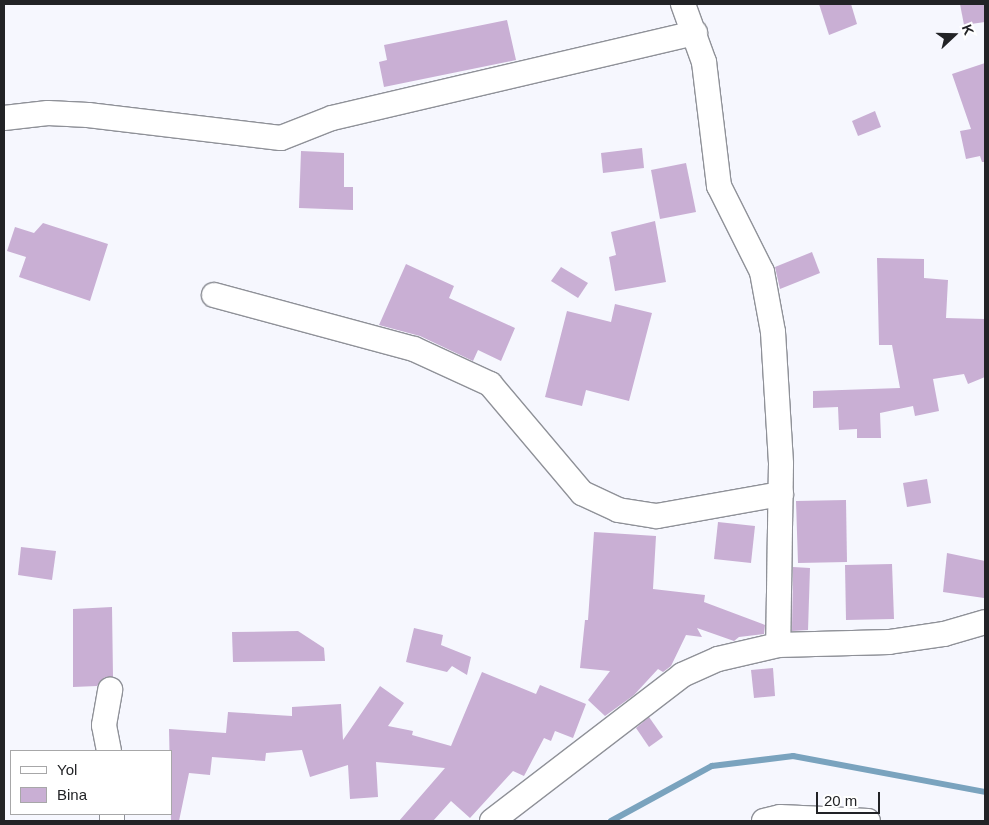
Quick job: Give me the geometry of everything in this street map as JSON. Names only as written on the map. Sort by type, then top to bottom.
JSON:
[{"type":"street","points":[[684,4],[704,62],[719,186],[762,272],[773,332],[781,494],[778,645]]},
{"type":"street","points":[[4,118],[48,113],[88,115],[281,138],[332,118],[399,101],[695,33]]},
{"type":"street","points":[[214,295],[414,349],[490,384],[582,493],[618,510],[657,516],[781,494]]},
{"type":"street","points":[[492,821],[682,675],[718,660],[778,645],[889,642],[944,634],[985,622]]},
{"type":"street","points":[[109,750],[104,726],[110,690]]},
{"type":"street","points":[[764,821],[780,817],[868,821]]},
{"type":"building","points":[[819,4],[851,4],[857,24],[829,35]]},
{"type":"building","points":[[960,4],[985,4],[985,22],[964,25]]},
{"type":"building","points":[[507,20],[516,60],[384,87],[379,62],[387,60],[384,45]]},
{"type":"building","points":[[985,63],[985,162],[982,162],[980,156],[966,159],[960,131],[971,129],[952,74]]},
{"type":"building","points":[[875,111],[881,127],[858,136],[852,121]]},
{"type":"building","points":[[642,148],[644,168],[603,173],[601,153]]},
{"type":"building","points":[[301,151],[344,153],[344,187],[353,187],[353,210],[299,208]]},
{"type":"building","points":[[686,163],[696,212],[660,219],[651,170]]},
{"type":"building","points":[[655,221],[666,282],[615,291],[609,257],[616,255],[611,232]]},
{"type":"building","points":[[43,223],[108,244],[90,301],[19,277],[26,257],[7,251],[15,227],[34,233]]},
{"type":"building","points":[[812,252],[820,273],[780,289],[775,267]]},
{"type":"building","points":[[877,258],[924,259],[924,278],[948,280],[946,318],[985,319],[985,377],[968,384],[964,374],[933,379],[939,411],[915,416],[913,406],[880,413],[881,438],[857,438],[857,429],[839,430],[838,407],[813,408],[813,391],[900,388],[892,345],[879,345]]},
{"type":"building","points":[[406,264],[454,286],[449,298],[515,328],[501,361],[478,350],[473,361],[420,336],[379,325]]},
{"type":"building","points":[[561,267],[588,283],[578,298],[551,281]]},
{"type":"building","points":[[615,304],[652,313],[629,401],[586,390],[582,406],[545,397],[567,311],[611,322]]},
{"type":"building","points":[[927,479],[931,503],[907,507],[903,483]]},
{"type":"building","points":[[846,500],[847,562],[798,563],[796,501]]},
{"type":"building","points":[[718,522],[755,526],[751,563],[714,559]]},
{"type":"building","points":[[594,532],[656,536],[653,589],[705,595],[704,602],[765,625],[764,634],[739,637],[734,641],[697,628],[702,637],[686,635],[671,666],[663,672],[658,669],[634,695],[605,716],[588,700],[610,671],[580,668],[585,620],[588,620]]},
{"type":"building","points":[[21,547],[56,551],[52,580],[18,575]]},
{"type":"building","points":[[947,553],[985,561],[984,598],[943,592]]},
{"type":"building","points":[[892,564],[894,619],[846,620],[845,565]]},
{"type":"building","points":[[793,567],[810,568],[808,630],[792,631]]},
{"type":"building","points":[[112,607],[113,677],[105,677],[97,686],[73,687],[73,609]]},
{"type":"building","points":[[414,628],[443,635],[441,645],[471,657],[467,675],[452,666],[447,672],[406,662]]},
{"type":"building","points":[[298,631],[324,648],[325,661],[233,662],[232,632]]},
{"type":"building","points":[[773,668],[775,696],[754,698],[751,670]]},
{"type":"building","points":[[482,672],[536,694],[540,685],[586,704],[573,738],[555,731],[551,741],[544,738],[524,776],[513,771],[470,818],[451,801],[433,821],[399,821],[445,768],[376,762],[378,797],[350,799],[348,765],[310,777],[302,750],[266,753],[265,761],[212,757],[210,775],[189,773],[179,821],[171,820],[172,750],[169,750],[169,729],[226,733],[228,712],[292,716],[292,707],[341,704],[343,740],[380,686],[404,703],[388,726],[413,731],[412,735],[451,746]]},
{"type":"building","points":[[649,717],[663,737],[649,747],[636,728]]},
{"type":"waterway","points":[[611,821],[712,766],[793,756],[985,792]]}]
